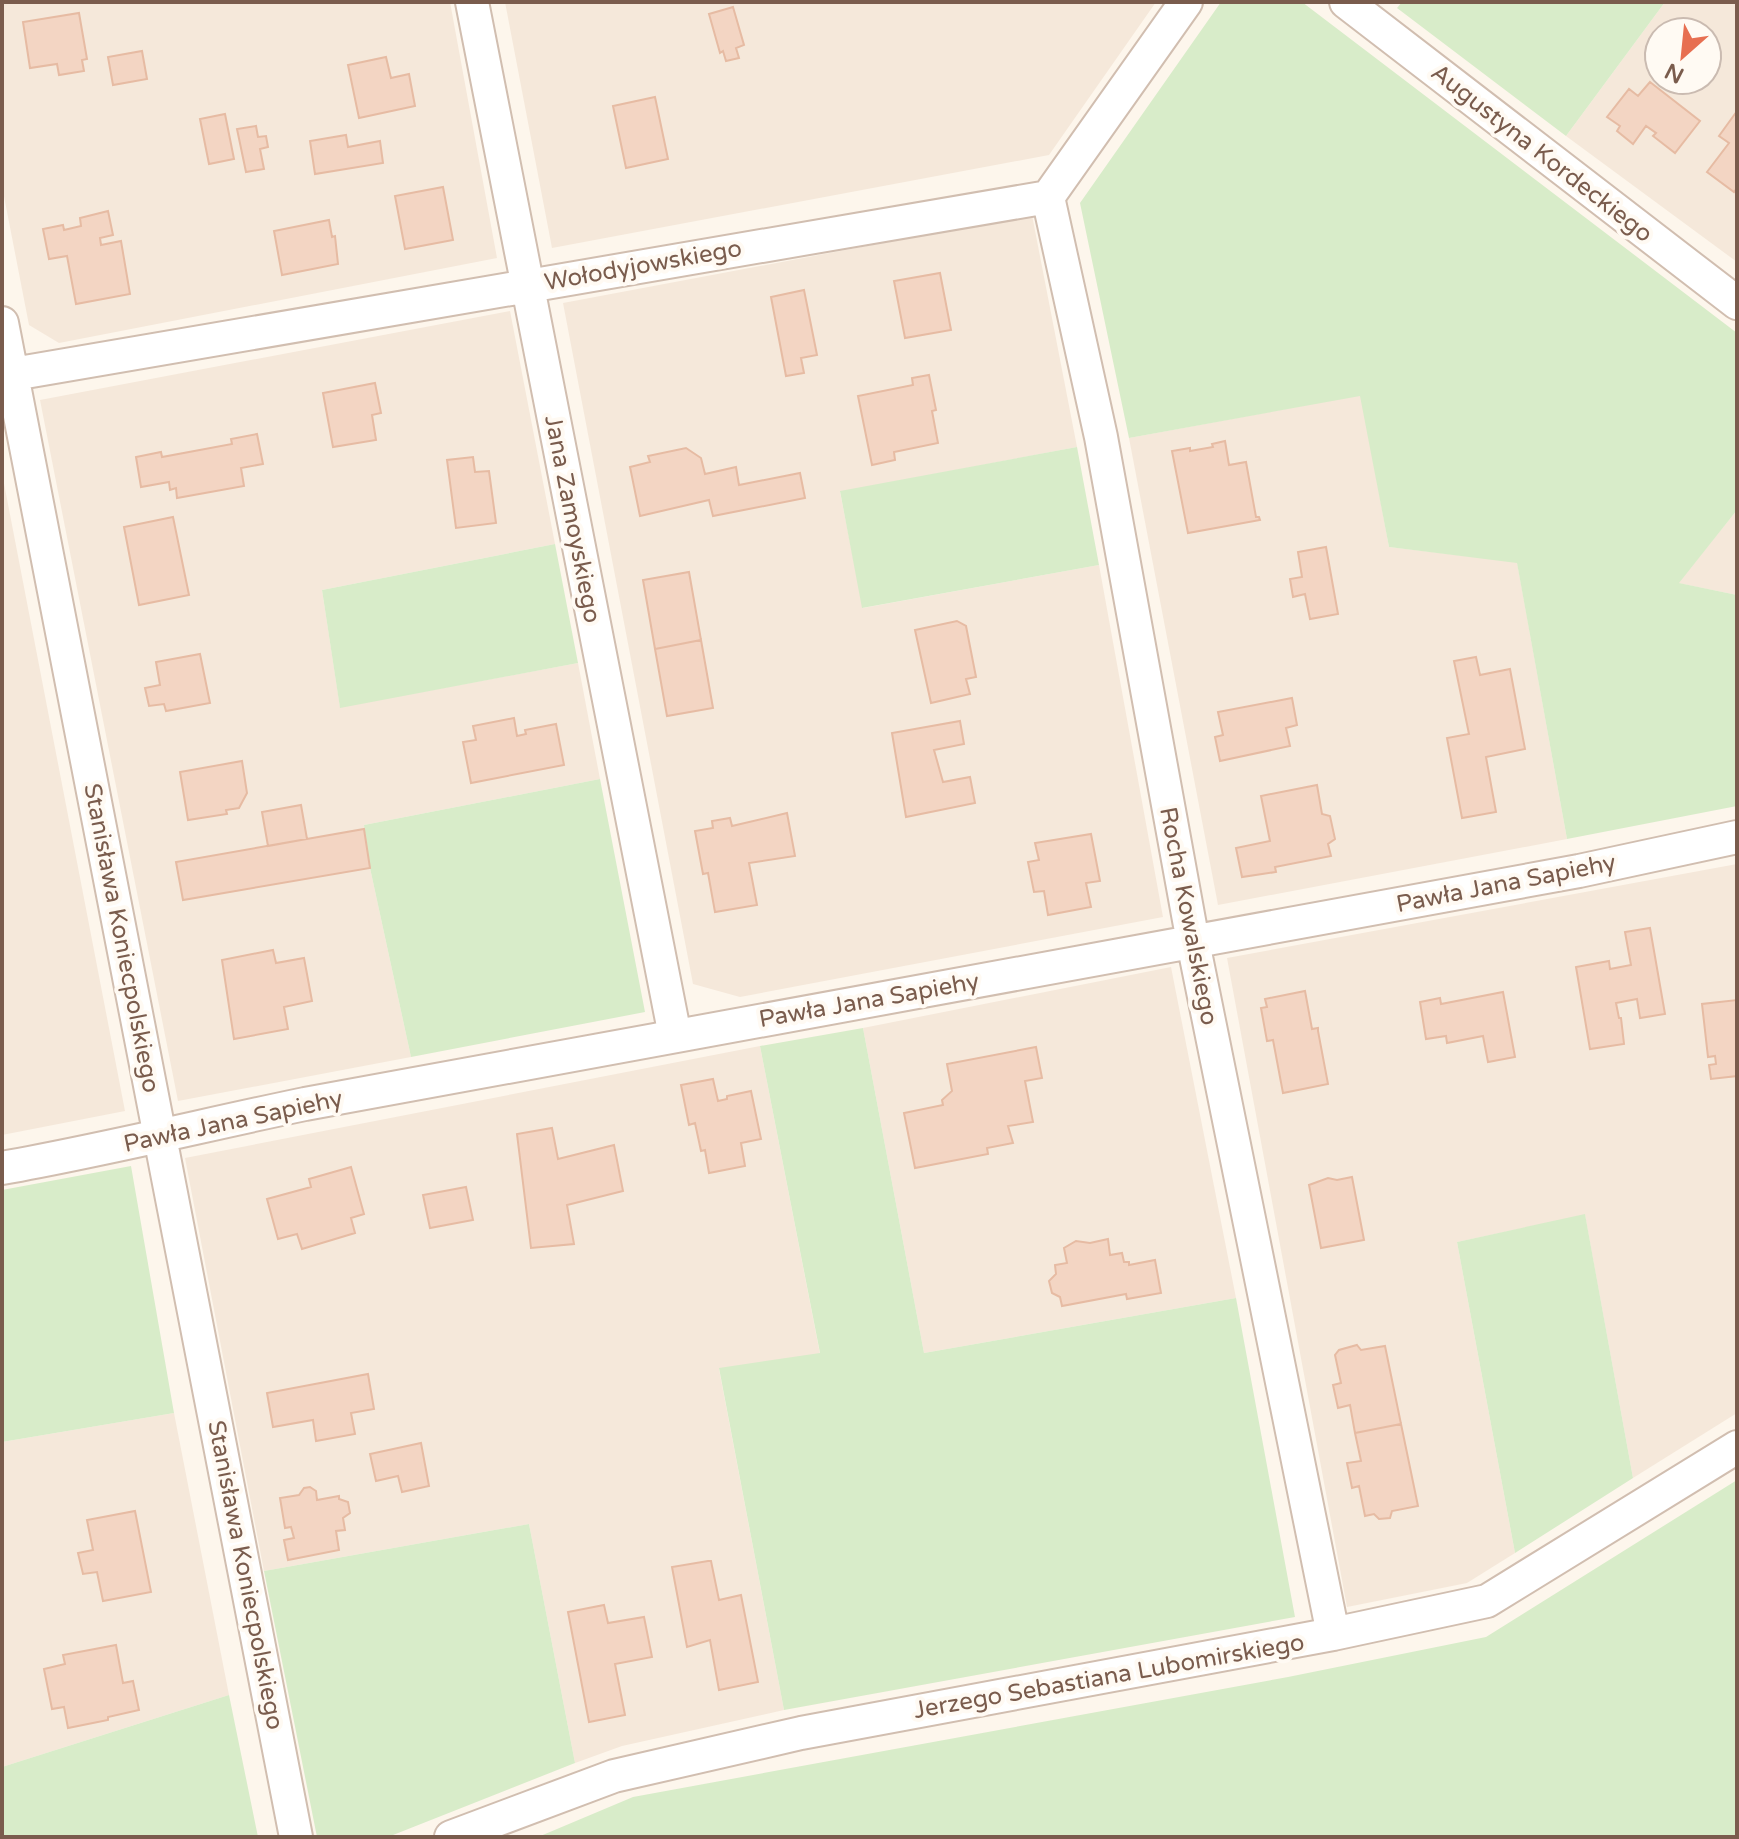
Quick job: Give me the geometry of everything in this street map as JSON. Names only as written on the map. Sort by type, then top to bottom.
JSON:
[{"type":"street","name":"Jana Zamoyskiego","points":[[472,2],[675,1036]]},
{"type":"street","points":[[1048,197],[1186,2]]},
{"type":"street","name":"Augustyna Kordeckiego","points":[[1346,2],[1737,303]]},
{"type":"street","name":"Wołodyjowskiego","points":[[7,375],[1048,197]]},
{"type":"street","name":"Rocha Kowalskiego","points":[[1048,197],[1101,437],[1193,942],[1333,1634]]},
{"type":"street","name":"Stanisława Koniecpolskiego","points":[[2,323],[7,375],[161,1134],[296,1837]]},
{"type":"street","name":"Pawła Jana Sapiehy","points":[[2,1168],[104,1150],[161,1134],[320,1101],[1579,871],[1737,837]]},
{"type":"street","name":"Jerzego Sebastiana Lubomirskiego","points":[[451,1837],[614,1776],[801,1733],[1333,1634],[1487,1601],[1737,1447]]},
{"type":"shaded area","points":[[2,2],[450,2],[497,258],[59,343],[29,325],[2,186]]},
{"type":"shaded area","points":[[505,2],[1156,2],[1049,155],[552,248]]},
{"type":"shaded area","points":[[1665,2],[1737,2],[1737,262],[1566,136],[1643,32],[1643,96],[1723,96],[1723,16],[1655,16]]},
{"type":"shaded area","points":[[1032,215],[1077,447],[840,492],[863,608],[1099,565],[1163,917],[740,997],[693,984],[563,303]]},
{"type":"shaded area","points":[[510,311],[555,544],[322,590],[340,707],[578,663],[600,779],[364,825],[370,868],[411,1057],[178,1101],[40,400]]},
{"type":"shaded area","points":[[1361,395],[1389,547],[1517,562],[1567,839],[1218,905],[1129,438]]},
{"type":"shaded area","points":[[2,473],[125,1111],[2,1135]]},
{"type":"shaded area","points":[[1737,510],[1737,595],[1678,583]]},
{"type":"shaded area","points":[[1737,864],[1737,1413],[1633,1478],[1585,1215],[1457,1242],[1515,1553],[1467,1583],[1347,1607],[1227,958]]},
{"type":"shaded area","points":[[1171,967],[1236,1298],[924,1353],[863,1028]]},
{"type":"shaded area","points":[[760,1046],[820,1354],[719,1369],[784,1710],[622,1746],[575,1763],[529,1524],[264,1571],[185,1158]]},
{"type":"shaded area","points":[[174,1413],[229,1695],[2,1767],[2,1442]]},
{"type":"green space","points":[[1221,2],[1302,2],[1737,333],[1737,510],[1679,583],[1737,595],[1737,806],[1567,839],[1517,563],[1389,547],[1360,396],[1129,438],[1080,203]]},
{"type":"green space","points":[[1402,2],[1665,2],[1655,16],[1643,16],[1643,32],[1566,136],[1397,8]]},
{"type":"green space","points":[[1077,447],[1099,565],[862,608],[840,491]]},
{"type":"green space","points":[[555,544],[578,663],[340,708],[322,590]]},
{"type":"green space","points":[[600,779],[645,1012],[411,1057],[370,868],[364,825]]},
{"type":"green space","points":[[863,1028],[924,1353],[1236,1298],[1295,1617],[784,1710],[719,1368],[820,1353],[760,1046]]},
{"type":"green space","points":[[131,1166],[174,1413],[2,1442],[2,1190]]},
{"type":"green space","points":[[1585,1214],[1633,1478],[1515,1553],[1457,1242]]},
{"type":"green space","points":[[1737,1480],[1737,1837],[538,1837],[633,1797],[1288,1677],[1486,1637]]},
{"type":"green space","points":[[529,1524],[575,1763],[388,1837],[317,1837],[264,1571]]},
{"type":"green space","points":[[229,1695],[258,1837],[2,1837],[2,1767]]},
{"type":"building","points":[[733,7],[744,45],[736,48],[739,58],[726,61],[723,51],[720,53],[709,14]]},
{"type":"building","points":[[79,13],[87,59],[82,60],[84,71],[59,75],[57,64],[30,68],[23,22]]},
{"type":"building","points":[[142,51],[147,79],[113,85],[108,57]]},
{"type":"building","points":[[386,57],[391,78],[409,74],[415,106],[359,118],[348,65]]},
{"type":"building","points":[[1629,89],[1638,96],[1643,90],[1643,96],[1668,96],[1700,121],[1675,153],[1653,136],[1656,133],[1646,126],[1633,144],[1617,131],[1620,126],[1607,117]]},
{"type":"building","points":[[655,97],[668,159],[626,168],[613,106]]},
{"type":"building","points":[[1737,111],[1737,188],[1734,192],[1707,172],[1729,143],[1719,136]]},
{"type":"building","points":[[225,114],[234,159],[209,164],[200,119]]},
{"type":"building","points":[[256,126],[258,137],[266,136],[268,147],[260,149],[264,169],[246,172],[237,129]]},
{"type":"building","points":[[346,135],[348,147],[380,141],[383,163],[315,174],[310,141]]},
{"type":"building","points":[[443,187],[453,240],[405,249],[395,196]]},
{"type":"building","points":[[108,211],[113,235],[100,238],[101,245],[121,241],[130,294],[76,304],[67,256],[49,259],[43,229],[63,225],[64,230],[81,226],[80,218]]},
{"type":"building","points":[[329,220],[332,237],[335,236],[338,264],[282,275],[274,231]]},
{"type":"building","points":[[940,273],[951,330],[905,338],[894,281]]},
{"type":"building","points":[[804,290],[817,355],[801,358],[804,373],[786,376],[771,297]]},
{"type":"building","points":[[929,375],[938,443],[894,452],[895,460],[872,465],[858,396],[913,385],[912,378]]},
{"type":"building","points":[[375,383],[381,413],[372,415],[376,440],[333,447],[323,393]]},
{"type":"building","points":[[257,434],[263,464],[241,468],[244,486],[177,498],[176,488],[170,490],[169,482],[141,487],[136,457],[161,452],[162,457],[232,444],[231,439]]},
{"type":"building","points":[[1225,441],[1229,465],[1246,462],[1256,517],[1260,520],[1188,533],[1172,451],[1213,447],[1212,444]]},
{"type":"building","points":[[686,448],[701,458],[705,474],[736,467],[739,485],[800,473],[805,498],[713,516],[709,500],[640,516],[630,467],[650,462],[648,456]]},
{"type":"building","points":[[473,457],[475,472],[489,471],[496,523],[456,528],[447,460]]},
{"type":"building","points":[[173,517],[189,595],[139,605],[124,527]]},
{"type":"building","points":[[1326,547],[1338,614],[1310,619],[1305,594],[1293,597],[1290,579],[1302,577],[1298,552]]},
{"type":"building","points":[[689,572],[701,640],[655,649],[643,580]]},
{"type":"building","points":[[957,621],[966,626],[976,677],[966,679],[970,694],[931,703],[915,630]]},
{"type":"building","points":[[701,640],[713,708],[667,716],[655,649]]},
{"type":"building","points":[[200,654],[210,703],[166,711],[164,704],[149,706],[145,688],[160,685],[156,662]]},
{"type":"building","points":[[1476,657],[1480,675],[1510,669],[1525,749],[1486,757],[1496,812],[1462,818],[1447,738],[1469,734],[1454,661]]},
{"type":"building","points":[[1292,698],[1297,725],[1286,728],[1290,746],[1220,761],[1215,737],[1223,735],[1218,712]]},
{"type":"building","points":[[514,718],[517,736],[526,734],[525,730],[556,724],[564,765],[471,783],[463,742],[476,740],[473,726]]},
{"type":"building","points":[[960,721],[964,744],[934,750],[943,782],[970,777],[975,803],[906,817],[892,733]]},
{"type":"building","points":[[242,761],[247,793],[239,808],[226,810],[227,814],[188,820],[180,772]]},
{"type":"building","points":[[1317,785],[1322,814],[1330,816],[1335,839],[1328,844],[1331,856],[1275,867],[1276,872],[1242,877],[1236,848],[1270,841],[1261,796]]},
{"type":"building","points":[[301,805],[307,839],[268,846],[262,812]]},
{"type":"building","points":[[787,813],[795,856],[749,863],[757,905],[715,912],[708,873],[703,874],[695,831],[713,828],[712,821],[730,818],[732,826]]},
{"type":"building","points":[[364,829],[370,868],[183,900],[176,862]]},
{"type":"building","points":[[1091,834],[1100,881],[1086,883],[1091,907],[1048,915],[1044,891],[1034,892],[1028,862],[1039,860],[1035,843]]},
{"type":"building","points":[[1650,928],[1665,1014],[1640,1018],[1637,999],[1616,1003],[1624,1044],[1590,1049],[1576,967],[1609,961],[1610,969],[1631,965],[1625,932]]},
{"type":"building","points":[[273,950],[276,963],[304,958],[312,1001],[284,1007],[288,1029],[234,1039],[222,960]]},
{"type":"building","points":[[1305,991],[1312,1029],[1318,1028],[1328,1084],[1283,1093],[1273,1040],[1267,1041],[1261,1008],[1267,1007],[1265,999]]},
{"type":"building","points":[[1503,992],[1515,1057],[1488,1062],[1483,1036],[1447,1043],[1446,1036],[1426,1039],[1420,1002],[1440,998],[1441,1004]]},
{"type":"building","points":[[1737,1000],[1737,1076],[1711,1079],[1709,1065],[1716,1064],[1715,1056],[1708,1057],[1702,1004]]},
{"type":"building","points":[[1036,1047],[1042,1078],[1025,1081],[1033,1122],[1008,1126],[1013,1143],[987,1148],[988,1154],[915,1168],[904,1113],[943,1105],[942,1100],[952,1091],[947,1064]]},
{"type":"building","points":[[713,1079],[718,1101],[751,1091],[761,1139],[741,1143],[745,1166],[709,1173],[695,1123],[689,1125],[681,1085]]},
{"type":"building","points":[[552,1128],[558,1159],[614,1145],[623,1191],[567,1205],[574,1244],[531,1248],[517,1134]]},
{"type":"building","points":[[351,1167],[364,1214],[351,1218],[355,1233],[302,1249],[297,1234],[278,1239],[267,1199],[311,1187],[309,1179]]},
{"type":"building","points":[[1352,1177],[1364,1240],[1321,1248],[1309,1185],[1328,1178]]},
{"type":"building","points":[[466,1187],[473,1220],[430,1228],[423,1195]]},
{"type":"building","points":[[1108,1239],[1110,1255],[1122,1253],[1124,1262],[1129,1262],[1129,1265],[1155,1260],[1161,1293],[1127,1299],[1126,1294],[1062,1306],[1060,1297],[1052,1293],[1049,1281],[1056,1274],[1055,1265],[1067,1263],[1064,1248],[1076,1241],[1090,1243]]},
{"type":"building","points":[[1357,1345],[1361,1350],[1385,1346],[1401,1424],[1355,1433],[1350,1405],[1338,1408],[1333,1385],[1341,1383],[1335,1355],[1339,1350]]},
{"type":"building","points":[[368,1374],[374,1409],[351,1413],[355,1434],[316,1441],[313,1420],[273,1427],[267,1393]]},
{"type":"building","points":[[1401,1424],[1418,1506],[1392,1511],[1390,1518],[1379,1519],[1374,1514],[1365,1516],[1359,1486],[1352,1488],[1347,1463],[1361,1461],[1355,1433]]},
{"type":"building","points":[[421,1443],[429,1486],[402,1492],[398,1476],[376,1481],[370,1454]]},
{"type":"building","points":[[310,1487],[316,1491],[317,1500],[339,1496],[339,1499],[348,1502],[350,1513],[343,1518],[345,1530],[336,1531],[339,1550],[288,1560],[284,1540],[294,1538],[291,1527],[285,1528],[280,1498],[299,1495],[304,1488]]},
{"type":"building","points":[[135,1511],[151,1592],[103,1601],[97,1572],[83,1574],[78,1553],[93,1550],[87,1520]]},
{"type":"building","points":[[711,1561],[719,1600],[741,1595],[758,1682],[719,1690],[710,1640],[687,1647],[672,1567]]},
{"type":"building","points":[[604,1605],[608,1623],[644,1617],[652,1657],[615,1664],[625,1715],[589,1722],[568,1612]]},
{"type":"building","points":[[116,1645],[123,1683],[133,1681],[139,1710],[68,1728],[64,1707],[52,1709],[44,1669],[65,1664],[63,1655]]}]
